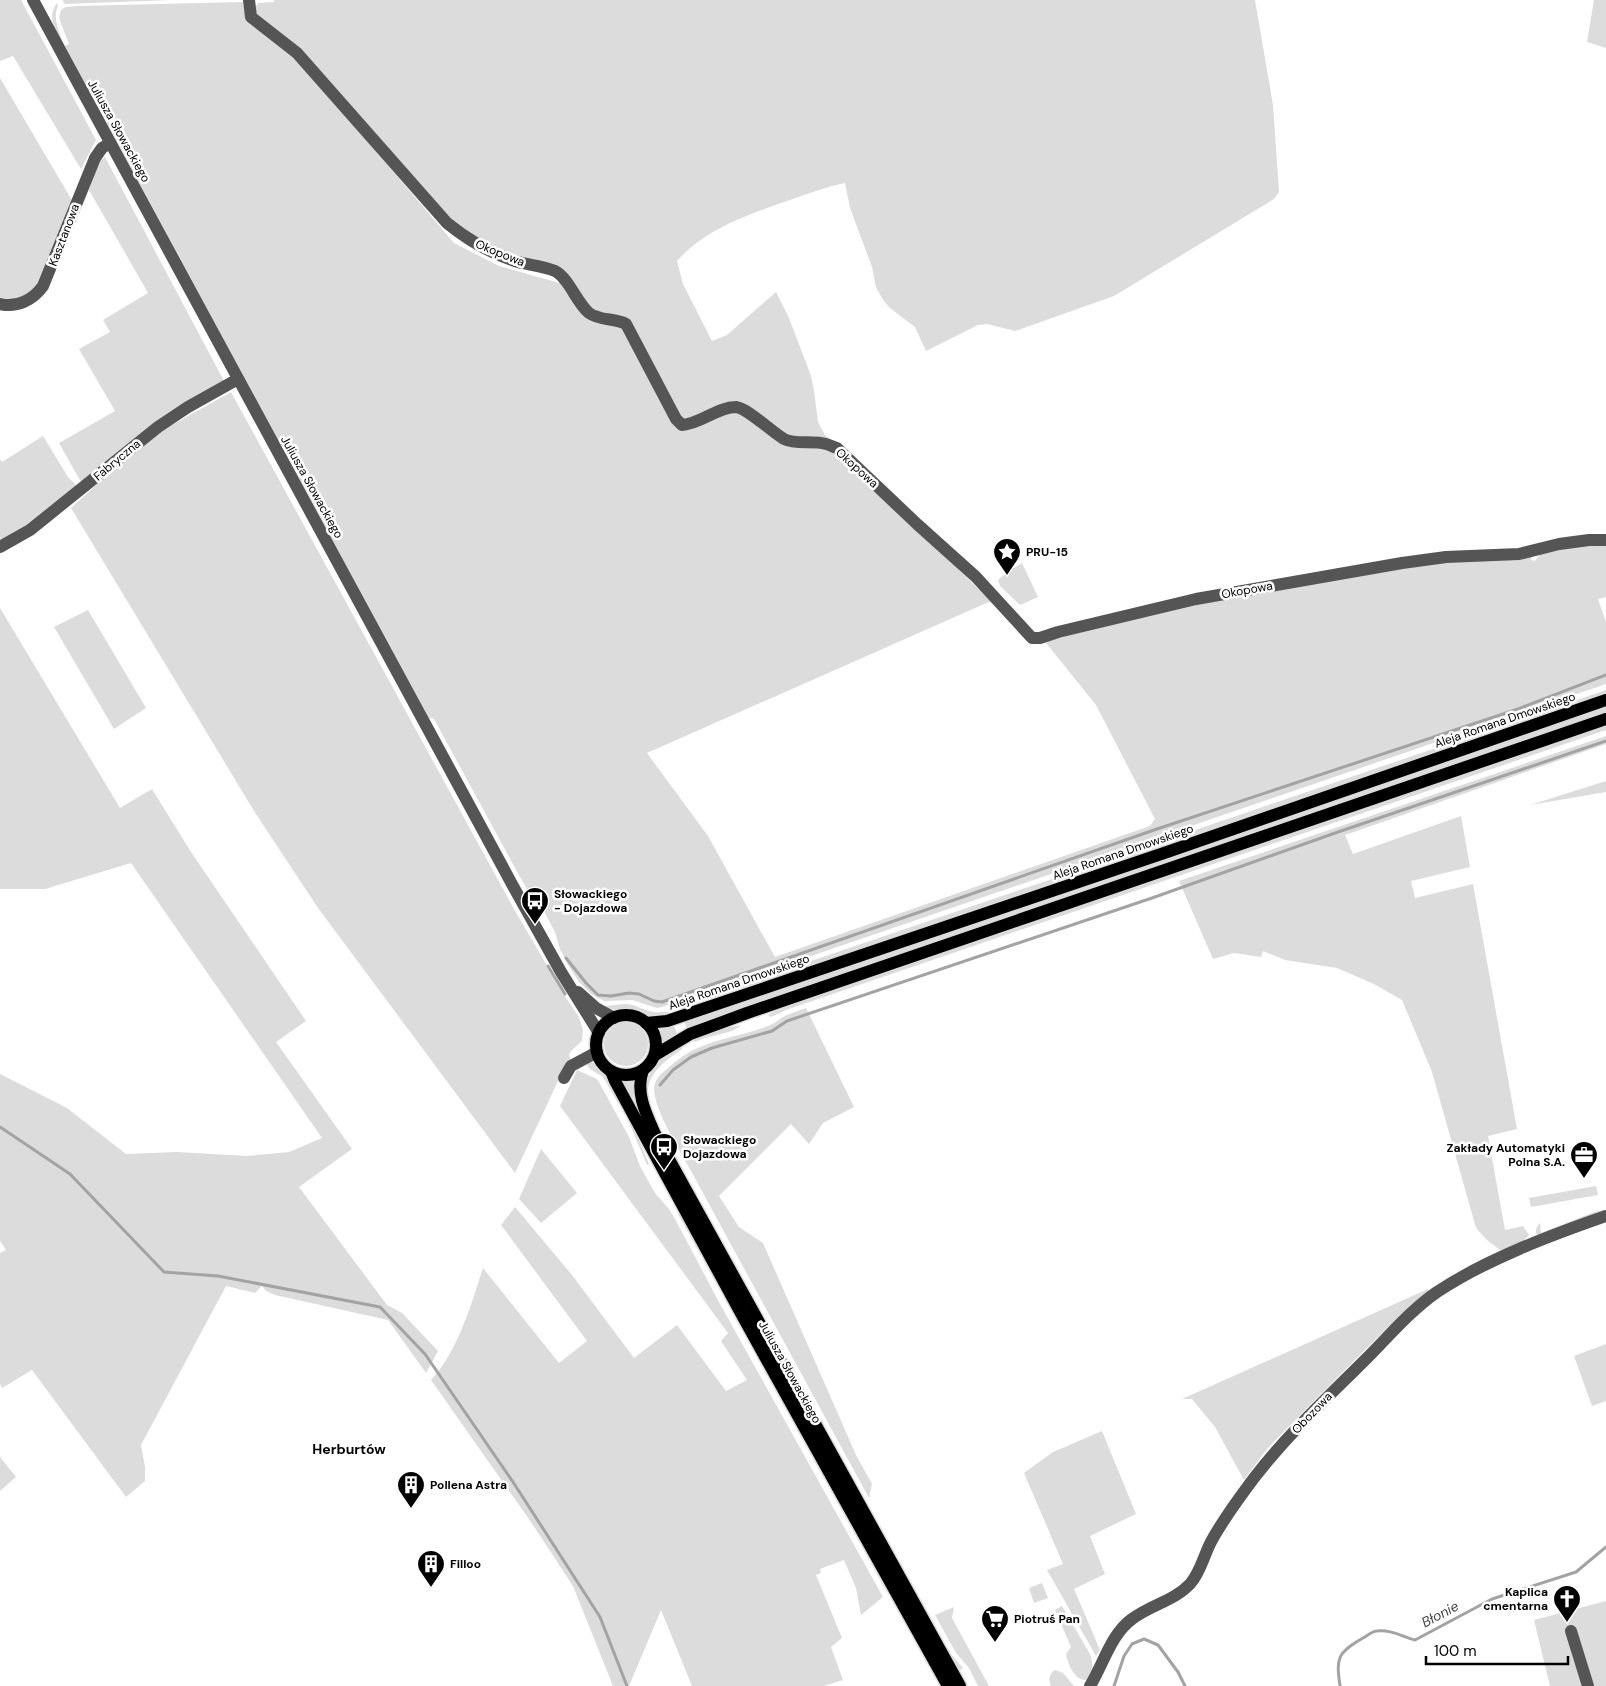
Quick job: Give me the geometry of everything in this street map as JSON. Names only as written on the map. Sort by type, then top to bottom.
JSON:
[{"type":"main road","name":"Aleja Romana Dmowskiego","points":[[646,1023],[667,1021],[1170,851],[1606,700]]},
{"type":"main road","points":[[654,1055],[690,1034],[722,1021],[1606,719]]},
{"type":"main road","points":[[623,1015],[632,1016],[646,1023],[652,1030],[656,1047],[650,1063],[643,1070],[627,1075],[619,1074],[604,1066],[597,1052],[596,1042],[599,1034],[608,1022],[623,1015]]},
{"type":"main road","name":"Juliusza Słowackiego","points":[[611,1070],[615,1081],[743,1316],[948,1686]]},
{"type":"main road","name":"Juliusza Słowackiego","points":[[643,1070],[640,1078],[640,1088],[646,1112],[655,1134],[960,1686]]},
{"type":"street","name":"Juliusza Słowackiego","points":[[33,0],[561,972],[599,1034]]},
{"type":"street","name":"Okopowa","points":[[249,0],[251,18],[296,54],[447,223],[471,242],[510,260],[556,271],[563,277],[578,302],[590,313],[599,318],[621,321],[626,324],[676,419],[682,425],[737,407],[787,440],[825,444],[837,448],[976,577],[1032,638],[1040,638],[1196,599],[1347,573],[1446,557],[1519,554],[1559,544],[1606,540]]},
{"type":"street","name":"Kasztanowa","points":[[0,304],[11,305],[24,302],[34,296],[44,286],[95,158],[102,148],[110,144]]},
{"type":"street","name":"Fabryczna","points":[[0,547],[30,530],[158,428],[188,407],[238,379]]},
{"type":"street","name":"Juliusza Słowackiego","points":[[570,986],[596,1008],[614,1018]]},
{"type":"street","points":[[564,1078],[571,1066],[597,1052]]},
{"type":"street","name":"Obozowa","points":[[1090,1686],[1119,1631],[1140,1613],[1167,1601],[1190,1584],[1197,1575],[1210,1542],[1225,1517],[1269,1459],[1409,1316],[1436,1293],[1487,1263],[1606,1216]]},
{"type":"street","points":[[1571,1630],[1588,1686]]},
{"type":"shaded area","points":[[0,0],[21,0],[96,140],[81,169],[13,56],[0,61]]},
{"type":"shaded area","points":[[63,0],[172,0],[64,4]]},
{"type":"shaded area","points":[[274,0],[1255,0],[1273,105],[1279,192],[1274,199],[1114,296],[1015,331],[987,324],[978,325],[926,351],[915,327],[890,308],[876,287],[872,267],[850,208],[845,183],[824,188],[729,223],[701,240],[677,261],[683,284],[712,341],[727,335],[776,292],[789,318],[811,376],[818,422],[825,435],[840,445],[864,468],[860,474],[991,601],[647,753],[708,836],[775,957],[1150,826],[1155,819],[1096,705],[1046,643],[1051,638],[1212,599],[1408,565],[1455,559],[1533,554],[1531,560],[1535,561],[1540,555],[1557,547],[1606,543],[1606,597],[1598,599],[1606,622],[1606,684],[662,1007],[657,1008],[632,1000],[604,1001],[591,994],[579,982],[568,965],[560,949],[555,932],[540,904],[532,897],[520,877],[434,719],[429,718],[65,46],[69,44],[59,18],[61,10],[66,7],[77,6],[243,2],[248,22],[273,39],[305,68],[454,243],[499,266],[563,284],[585,315],[598,322],[620,326],[676,424],[689,427],[711,417],[709,413],[690,422],[679,417],[629,323],[622,317],[592,310],[561,270],[553,266],[514,258],[489,247],[464,232],[443,213],[316,67],[260,21],[256,13],[258,3],[274,2]]},
{"type":"shaded area","points":[[1594,0],[1606,0],[1606,48],[1587,42]]},
{"type":"shaded area","points":[[57,3],[56,20],[63,44],[52,19]]},
{"type":"shaded area","points":[[0,78],[73,202],[41,282],[22,299],[0,300]]},
{"type":"shaded area","points":[[105,157],[224,381],[81,482],[59,443],[115,411],[79,349],[110,332],[103,320],[148,293],[89,190],[97,163]]},
{"type":"shaded area","points":[[231,392],[514,909],[579,1017],[583,1030],[582,1041],[571,1051],[569,1055],[571,1060],[559,1079],[515,1173],[318,908],[254,811],[71,508],[103,479],[165,429]]},
{"type":"shaded area","points":[[43,436],[68,477],[76,485],[76,491],[2,542],[0,538],[0,459],[2,462]]},
{"type":"shaded area","points":[[1022,563],[1038,597],[1020,605],[1000,586],[998,580]]},
{"type":"shaded area","points":[[0,608],[120,808],[152,789],[191,852],[306,1021],[276,1042],[352,1149],[299,1187],[387,1305],[402,1313],[438,1351],[426,1373],[388,1320],[275,1295],[266,1291],[262,1286],[255,1293],[226,1286],[141,1445],[145,1467],[145,1481],[126,1497],[32,1370],[2,1388],[0,1384],[0,1253],[6,1250],[0,1241],[0,1074],[67,1108],[126,1154],[177,1152],[247,1156],[289,1152],[322,1138],[131,863],[45,889],[0,889]]},
{"type":"shaded area","points":[[88,610],[146,708],[114,729],[54,627]]},
{"type":"shaded area","points":[[1606,690],[1606,694],[680,1011],[682,1005]]},
{"type":"shaded area","points":[[1606,706],[1606,714],[687,1029],[684,1021]]},
{"type":"shaded area","points":[[1606,725],[1606,730],[786,1010],[771,1017],[768,1015],[784,1006]]},
{"type":"shaded area","points":[[1606,736],[1606,744],[1345,835],[1353,854],[1461,816],[1470,867],[1411,881],[1415,898],[1473,884],[1517,1129],[1488,1136],[1505,1230],[1523,1226],[1529,1235],[1513,1247],[1500,1250],[1476,1228],[1432,1072],[1402,1000],[1374,984],[1337,968],[1285,960],[1263,951],[1261,957],[1234,953],[1213,959],[1179,881]]},
{"type":"shaded area","points":[[1606,781],[1606,792],[1530,805]]},
{"type":"shaded area","points":[[625,1004],[650,1011],[671,1014],[654,1017],[633,1009],[610,1010],[604,1006]]},
{"type":"shaded area","points":[[806,1008],[854,1107],[823,1123],[809,1144],[791,1124],[719,1196],[739,1227],[763,1243],[856,1455],[872,1484],[869,1498],[674,1141],[662,1118],[655,1096],[654,1087],[659,1077],[679,1059],[691,1052],[703,1046],[768,1026],[785,1016]]},
{"type":"shaded area","points":[[622,1022],[630,1022],[642,1028],[648,1044],[642,1060],[630,1066],[622,1066],[610,1060],[604,1048],[604,1040],[610,1028]]},
{"type":"shaded area","points":[[674,1025],[677,1034],[662,1044],[659,1030]]},
{"type":"shaded area","points":[[741,1025],[733,1030],[696,1042],[691,1039],[711,1031]]},
{"type":"shaded area","points":[[683,1044],[682,1049],[664,1062],[655,1072],[646,1094],[652,1070],[662,1059]]},
{"type":"shaded area","points":[[589,1061],[603,1073],[621,1104],[618,1103],[603,1077],[590,1069],[585,1062]]},
{"type":"shaded area","points":[[577,1070],[597,1079],[600,1084],[629,1137],[640,1166],[655,1193],[675,1219],[720,1304],[883,1597],[861,1615],[856,1588],[844,1560],[820,1569],[821,1573],[816,1575],[842,1638],[831,1647],[843,1680],[824,1686],[692,1686],[661,1610],[629,1686],[613,1686],[573,1586],[531,1522],[431,1380],[449,1355],[463,1327],[483,1268],[559,1363],[587,1341],[501,1225],[515,1207],[572,1275],[634,1358],[677,1325],[726,1391],[747,1380],[721,1341],[728,1333],[560,1106]]},
{"type":"shaded area","points":[[633,1080],[636,1096],[631,1099],[621,1081]]},
{"type":"shaded area","points":[[625,1113],[636,1133],[649,1164],[647,1165]]},
{"type":"shaded area","points":[[541,1149],[577,1193],[541,1223],[519,1199]]},
{"type":"shaded area","points":[[1596,1186],[1598,1195],[1531,1207],[1529,1198]]},
{"type":"shaded area","points":[[1604,1210],[1538,1236],[1536,1233],[1540,1223],[1541,1233],[1594,1212]]},
{"type":"shaded area","points":[[678,1214],[681,1215],[888,1589],[887,1592]]},
{"type":"shaded area","points":[[1428,1289],[1430,1291],[1388,1327],[1267,1449],[1244,1480],[1215,1427],[1192,1399],[1182,1399]]},
{"type":"shaded area","points":[[1606,1344],[1606,1401],[1592,1406],[1574,1356]]},
{"type":"shaded area","points":[[1102,1431],[1136,1514],[1090,1536],[1105,1574],[1074,1589],[1100,1650],[1096,1656],[1047,1570],[1063,1564],[1024,1473],[1053,1452]]},
{"type":"shaded area","points":[[0,1457],[16,1477],[0,1491]]},
{"type":"shaded area","points":[[906,1579],[910,1581],[950,1653],[963,1668],[960,1670],[948,1654]]},
{"type":"shaded area","points":[[1042,1583],[1048,1598],[1034,1603],[1029,1588]]},
{"type":"shaded area","points":[[1606,1601],[1606,1686],[1550,1686],[1534,1620]]},
{"type":"shaded area","points":[[1062,1606],[1091,1656],[1093,1669],[1087,1680],[1079,1678],[1068,1663],[1066,1654],[1071,1647],[1055,1610]]},
{"type":"shaded area","points":[[954,1607],[952,1618],[989,1686],[978,1686],[969,1668],[956,1653],[935,1615]]},
{"type":"shaded area","points":[[1055,1670],[1063,1673],[1074,1686],[1051,1686],[1051,1673]]},
{"type":"waterway","points":[[566,958],[598,995],[639,994],[654,1001],[662,1002],[1157,829],[1518,709],[1606,675]]},
{"type":"waterway","points":[[660,1085],[673,1070],[691,1057],[712,1048],[772,1031],[787,1021],[1152,898],[1338,832],[1606,741]]},
{"type":"waterway","points":[[548,966],[565,994]]},
{"type":"waterway","points":[[0,1127],[70,1174],[164,1272],[218,1276],[380,1307],[425,1354],[513,1482],[600,1617],[627,1686]]},
{"type":"waterway","name":"Błonie","points":[[1340,1686],[1338,1669],[1340,1657],[1354,1643],[1371,1633],[1387,1631],[1415,1640],[1492,1599],[1576,1572],[1606,1547]]},
{"type":"waterway","name":"Błonie","points":[[1114,1686],[1124,1656],[1132,1644],[1144,1639],[1158,1645],[1178,1672],[1185,1686]]},
{"type":"place","name":"PRU-15","points":[[1007,576]]},
{"type":"place","name":"Słowackiego - Dojazdowa","points":[[535,925]]},
{"type":"place","name":"Słowackiego Dojazdowa","points":[[664,1171]]},
{"type":"place","name":"Zakłady Automatyki Polna S.A.","points":[[1584,1179]]},
{"type":"place","name":"Pollena Astra","points":[[411,1509]]},
{"type":"place","name":"Filloo","points":[[431,1588]]},
{"type":"place","name":"Kaplica cmentarna","points":[[1567,1623]]},
{"type":"place","name":"Piotruś Pan","points":[[995,1643]]},
{"type":"district","name":"Herburtów","points":[[349,1449]]}]
